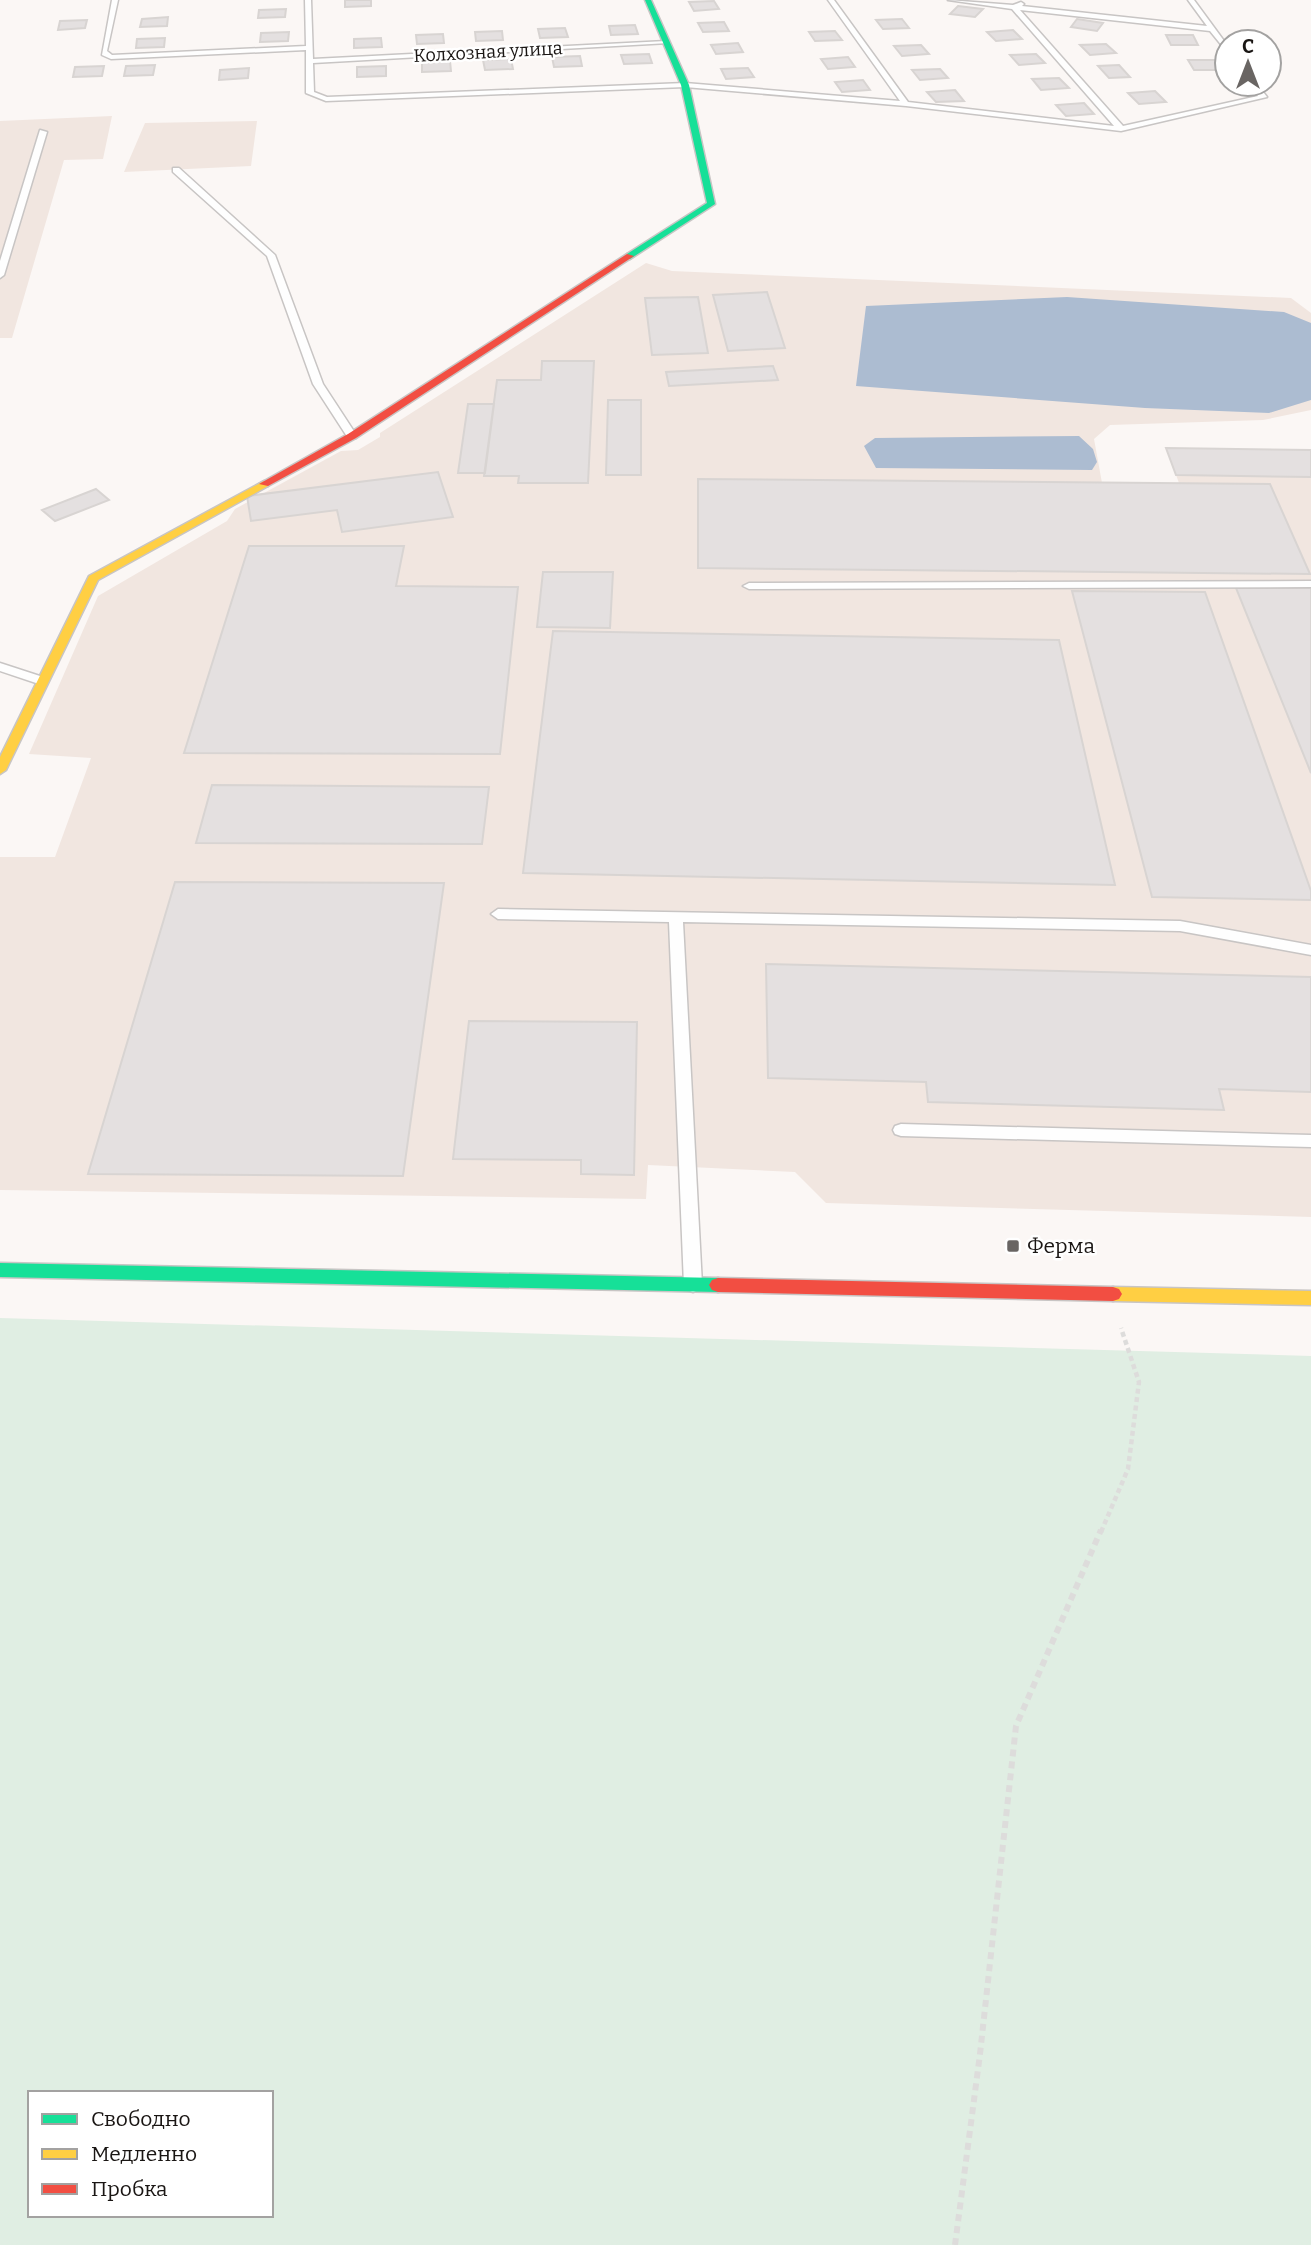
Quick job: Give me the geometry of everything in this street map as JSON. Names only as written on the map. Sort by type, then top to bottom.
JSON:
[{"type":"street","points":[[0,770],[93,578],[352,436],[711,204],[685,85],[648,0]]},
{"type":"street","points":[[0,1270],[1311,1298]]},
{"type":"lane","points":[[115,0],[104,51],[111,57],[310,48]]},
{"type":"lane","points":[[307,0],[310,93],[326,99],[685,85],[906,104],[1121,130],[1259,98]]},
{"type":"lane","points":[[831,0],[906,104]]},
{"type":"lane","points":[[951,0],[1211,29]]},
{"type":"lane","points":[[1014,8],[1028,0]]},
{"type":"lane","points":[[1191,0],[1213,32]]},
{"type":"lane","points":[[1014,8],[1121,130]]},
{"type":"lane","name":"Колхозная улица","points":[[311,61],[666,43]]},
{"type":"lane","points":[[0,275],[43,132]]},
{"type":"lane","points":[[176,170],[271,255],[318,384],[352,436]]},
{"type":"lane","points":[[750,586],[1311,584]]},
{"type":"lane","points":[[0,667],[42,681]]},
{"type":"lane","points":[[498,914],[1180,926],[1311,950]]},
{"type":"lane","points":[[676,919],[693,1285]]},
{"type":"lane","points":[[901,1130],[1311,1141]]},
{"type":"path","points":[[955,2245],[981,2054],[1016,1726],[1128,1469],[1139,1382],[1110,1294]]},
{"type":"shaded area","points":[[112,116],[103,159],[64,160],[12,338],[0,338],[0,121]]},
{"type":"shaded area","points":[[257,121],[251,166],[124,172],[145,123]]},
{"type":"shaded area","points":[[646,263],[672,271],[1291,298],[1311,313],[1311,410],[1263,420],[1110,425],[1094,439],[1102,483],[1179,483],[1166,448],[1311,450],[1311,1217],[826,1203],[795,1172],[648,1165],[646,1199],[0,1190],[0,857],[55,857],[91,758],[29,754],[98,596],[227,521],[235,509],[341,451],[358,450],[380,437],[380,433]]},
{"type":"shaded area","points":[[0,1318],[1311,1356],[1311,2245],[0,2245]]},
{"type":"water","points":[[1067,297],[1284,312],[1311,323],[1311,400],[1269,413],[1145,408],[856,386],[866,306]]},
{"type":"water","points":[[1079,436],[1093,449],[1097,462],[1092,470],[876,468],[864,446],[875,438]]},
{"type":"building","points":[[345,0],[371,0],[371,6],[345,7]]},
{"type":"building","points":[[714,1],[719,9],[694,11],[689,2]]},
{"type":"building","points":[[958,6],[983,9],[975,17],[950,14]]},
{"type":"building","points":[[286,9],[285,17],[258,18],[259,10]]},
{"type":"building","points":[[168,17],[167,26],[140,27],[142,19]]},
{"type":"building","points":[[902,19],[909,28],[883,29],[876,20]]},
{"type":"building","points":[[1077,19],[1103,23],[1097,31],[1071,27]]},
{"type":"building","points":[[87,20],[85,28],[58,30],[60,21]]},
{"type":"building","points":[[724,22],[729,31],[703,32],[698,23]]},
{"type":"building","points":[[635,25],[638,34],[611,35],[609,26]]},
{"type":"building","points":[[565,28],[568,37],[540,38],[538,29]]},
{"type":"building","points":[[1013,30],[1022,39],[996,41],[987,32]]},
{"type":"building","points":[[502,31],[503,40],[476,41],[475,32]]},
{"type":"building","points":[[835,31],[842,40],[815,41],[809,32]]},
{"type":"building","points":[[289,32],[288,41],[260,42],[261,33]]},
{"type":"building","points":[[443,34],[444,43],[417,44],[416,35]]},
{"type":"building","points":[[1166,35],[1193,35],[1198,45],[1171,45]]},
{"type":"building","points":[[165,38],[164,47],[136,48],[137,39]]},
{"type":"building","points":[[381,38],[382,47],[354,48],[354,39]]},
{"type":"building","points":[[738,43],[743,52],[716,54],[711,45]]},
{"type":"building","points":[[1106,44],[1116,53],[1090,55],[1080,45]]},
{"type":"building","points":[[921,45],[929,54],[902,56],[894,46]]},
{"type":"building","points":[[649,54],[652,63],[624,64],[621,55]]},
{"type":"building","points":[[1036,54],[1045,63],[1019,65],[1010,55]]},
{"type":"building","points":[[580,56],[582,66],[554,67],[552,57]]},
{"type":"building","points":[[848,57],[855,67],[828,69],[821,59]]},
{"type":"building","points":[[511,59],[513,69],[485,70],[483,60]]},
{"type":"building","points":[[1188,60],[1213,60],[1213,70],[1194,70]]},
{"type":"building","points":[[450,61],[451,71],[422,72],[422,63]]},
{"type":"building","points":[[155,65],[153,75],[124,76],[126,66]]},
{"type":"building","points":[[1119,65],[1130,77],[1109,78],[1098,66]]},
{"type":"building","points":[[104,66],[102,76],[73,77],[75,67]]},
{"type":"building","points":[[386,66],[386,76],[357,77],[357,67]]},
{"type":"building","points":[[249,68],[248,78],[219,80],[220,70]]},
{"type":"building","points":[[748,68],[754,77],[726,79],[721,69]]},
{"type":"building","points":[[940,69],[948,78],[920,80],[912,70]]},
{"type":"building","points":[[1059,78],[1069,88],[1041,90],[1032,79]]},
{"type":"building","points":[[863,80],[870,90],[842,92],[835,82]]},
{"type":"building","points":[[955,90],[964,101],[936,102],[927,92]]},
{"type":"building","points":[[1155,91],[1166,102],[1139,104],[1128,93]]},
{"type":"building","points":[[1084,103],[1094,114],[1066,116],[1056,105]]},
{"type":"building","points":[[767,292],[785,348],[728,351],[713,295]]},
{"type":"building","points":[[698,297],[708,353],[652,355],[645,298]]},
{"type":"building","points":[[542,361],[594,361],[588,483],[518,483],[519,476],[484,476],[497,380],[541,380]]},
{"type":"building","points":[[773,366],[778,380],[669,386],[666,372]]},
{"type":"building","points":[[608,400],[641,400],[641,475],[606,475]]},
{"type":"building","points":[[468,404],[494,404],[485,473],[458,473]]},
{"type":"building","points":[[1166,448],[1311,450],[1311,477],[1176,475]]},
{"type":"building","points":[[438,472],[453,517],[342,532],[337,510],[251,521],[247,496]]},
{"type":"building","points":[[698,479],[1270,484],[1310,574],[698,568]]},
{"type":"building","points":[[96,489],[109,500],[55,521],[42,510]]},
{"type":"building","points":[[249,546],[404,546],[396,586],[518,587],[500,754],[184,753]]},
{"type":"building","points":[[543,572],[613,572],[610,628],[537,627]]},
{"type":"building","points":[[1236,588],[1311,588],[1311,773]]},
{"type":"building","points":[[1072,591],[1205,592],[1311,891],[1311,900],[1152,897]]},
{"type":"building","points":[[553,631],[1059,640],[1115,885],[523,873]]},
{"type":"building","points":[[212,785],[489,787],[482,844],[196,843]]},
{"type":"building","points":[[175,882],[444,883],[403,1176],[88,1174]]},
{"type":"building","points":[[766,964],[1311,977],[1311,1092],[1219,1089],[1224,1110],[928,1102],[926,1082],[768,1078]]},
{"type":"building","points":[[469,1021],[637,1022],[634,1175],[581,1174],[581,1160],[453,1159]]},
{"type":"traffic: fast","points":[[630,256],[711,204],[685,85],[648,0]]},
{"type":"traffic: fast","points":[[0,1270],[718,1285]]},
{"type":"traffic: slow","points":[[0,770],[93,578],[264,484]]},
{"type":"traffic: slow","points":[[1113,1294],[1311,1298]]},
{"type":"traffic: jam","points":[[264,484],[352,436],[630,256]]},
{"type":"traffic: jam","points":[[718,1285],[1113,1294]]},
{"type":"place","name":"Ферма","points":[[1013,1246]]}]
